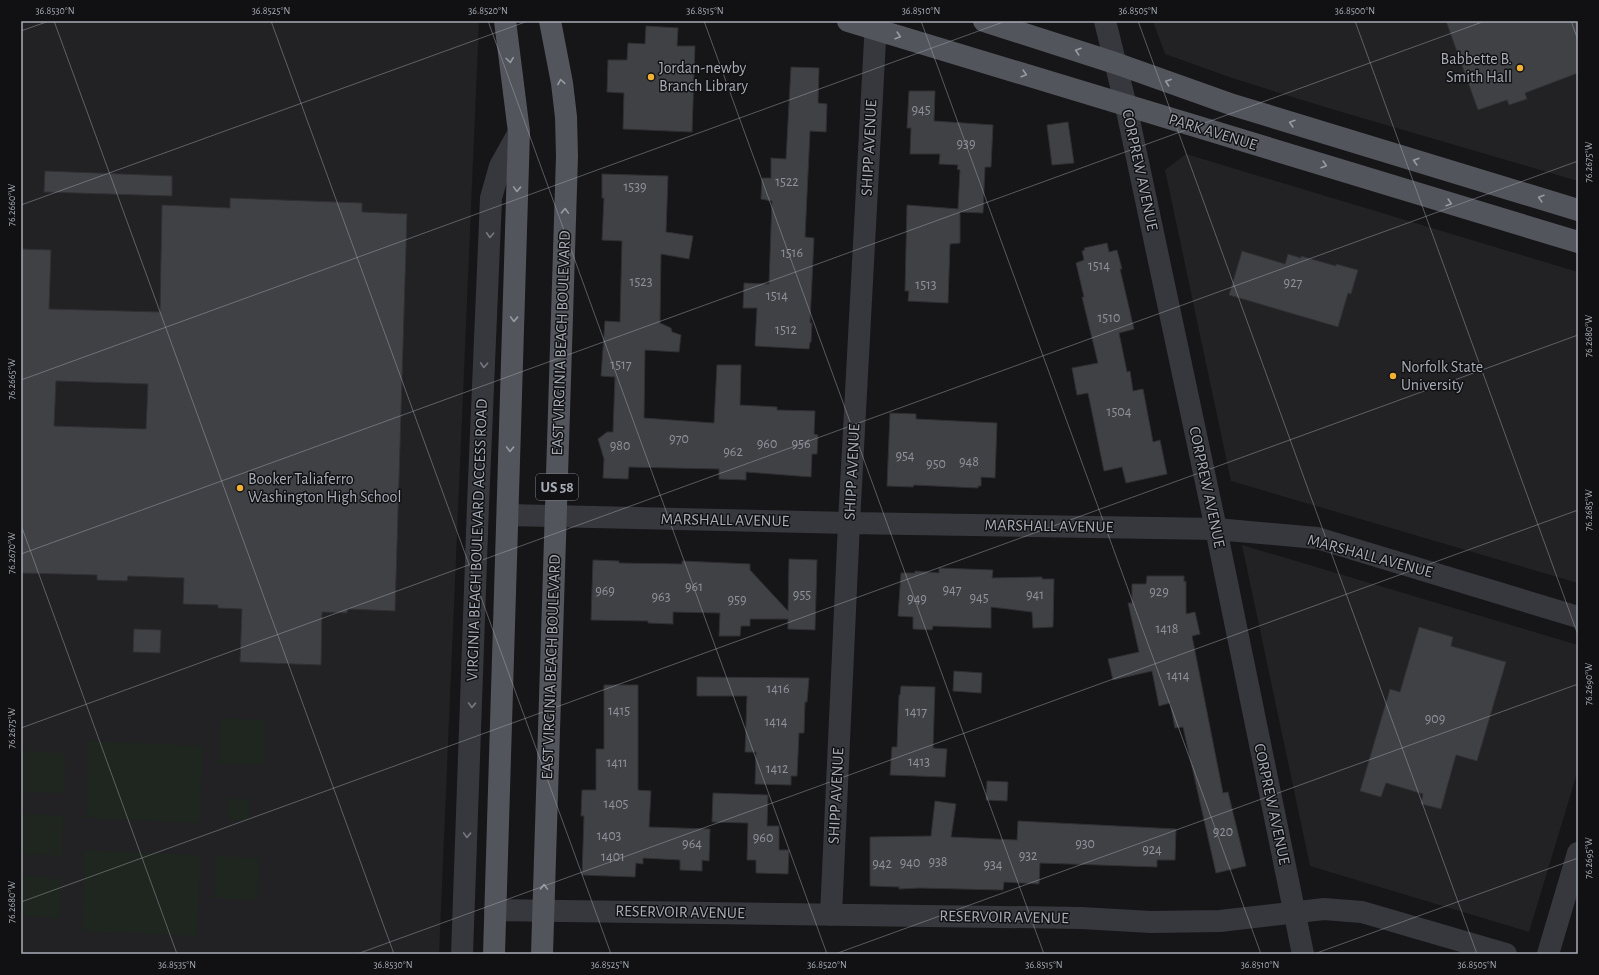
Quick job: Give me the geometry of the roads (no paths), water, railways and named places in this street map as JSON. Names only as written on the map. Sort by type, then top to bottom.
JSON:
[{"type":"main road","points":[[494,954],[519,132],[505,21]]},
{"type":"main road","name":"EAST VIRGINIA BEACH BOULEVARD","points":[[542,954],[567,156],[566,117],[562,83],[550,21]]},
{"type":"main road","points":[[556,52],[558,21]]},
{"type":"main road","name":"PARK AVENUE","points":[[848,21],[876,25],[1126,106],[1578,242]]},
{"type":"main road","name":"PARK AVENUE","points":[[984,21],[1115,63],[1233,105],[1578,210]]},
{"type":"main road","points":[[1028,35],[1041,26],[1045,21]]},
{"type":"street","name":"CORPREW AVENUE","points":[[1105,21],[1126,106],[1216,529],[1303,954]]},
{"type":"street","name":"SHIPP AVENUE","points":[[831,915],[849,523],[876,25]]},
{"type":"street","name":"VIRGINIA BEACH BOULEVARD ACCESS ROAD","points":[[462,954],[478,504],[491,198],[500,166],[519,132]]},
{"type":"street","name":"MARSHALL AVENUE","points":[[508,515],[849,523],[1216,529],[1317,538],[1578,616]]},
{"type":"street","points":[[1548,954],[1578,853]]},
{"type":"street","name":"RESERVOIR AVENUE","points":[[495,910],[1082,918],[1151,922],[1220,921],[1324,909],[1362,912],[1506,954]]},
{"type":"place","name":"Babbette B. Smith Hall","points":[[1520,68]]},
{"type":"place","name":"Jordan-newby Branch Library","points":[[651,77]]},
{"type":"place","name":"Norfolk State University","points":[[1393,376]]},
{"type":"place","name":"Booker Taliaferro Washington High School","points":[[240,488]]}]
